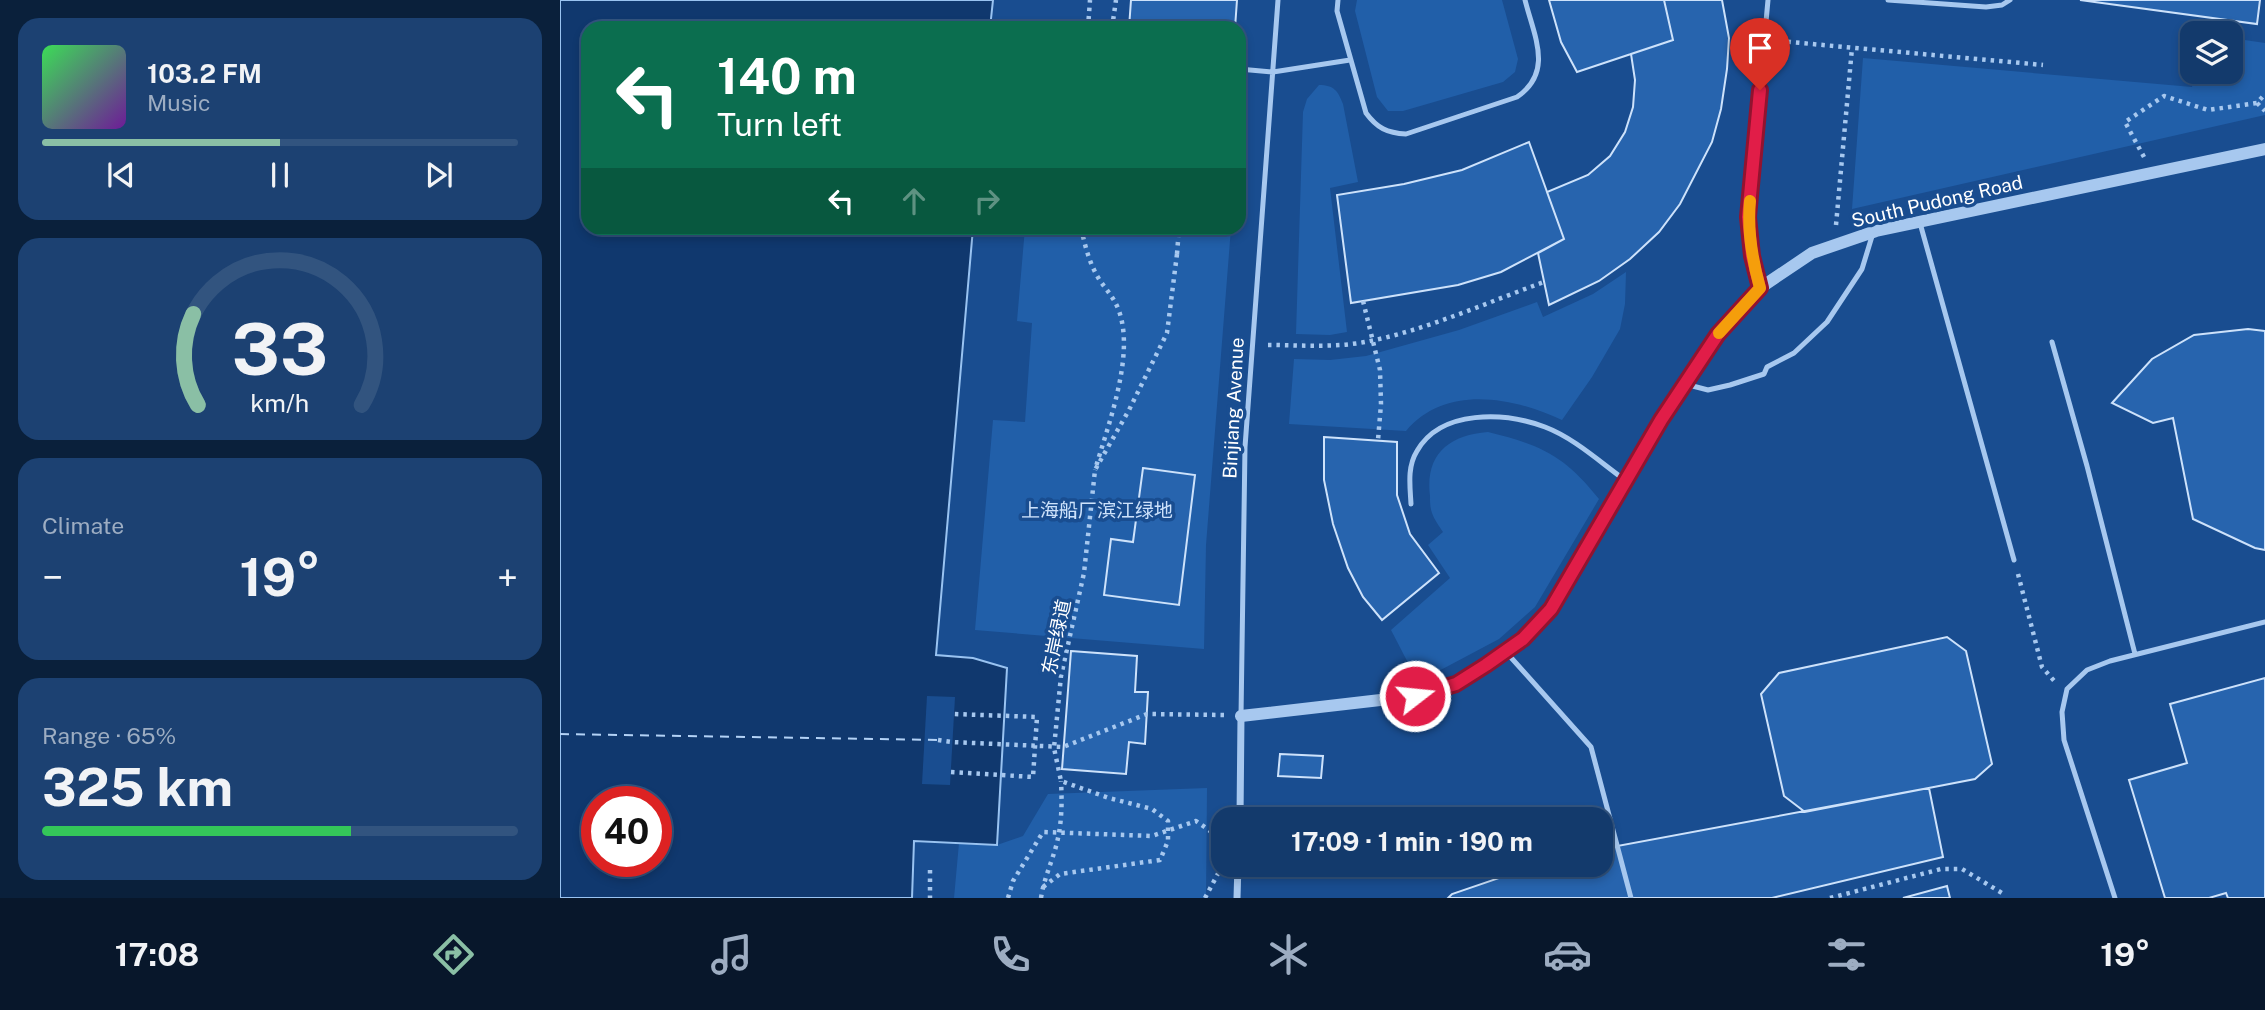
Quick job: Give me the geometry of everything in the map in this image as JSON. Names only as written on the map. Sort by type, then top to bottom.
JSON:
[{"type":"street","name":"South Pudong Road","points":[[1241,716],[1415,696],[1456,684],[1523,639],[1551,609],[1625,480],[1718,334],[1760,288],[1812,253],[1873,233],[1919,222],[2265,149]]},
{"type":"street","name":"Binjiang Avenue","points":[[1240,807],[1241,716]]},
{"type":"street","points":[[1237,898],[1238,877]]},
{"type":"lane","name":"Binjiang Avenue","points":[[1241,716],[1245,447],[1279,0]]},
{"type":"lane","points":[[1338,0],[1337,11],[1366,113],[1374,124],[1393,134],[1406,134],[1517,97],[1535,82],[1539,71],[1539,58],[1525,0]]},
{"type":"lane","points":[[1760,288],[1752,256],[1748,217],[1768,0]]},
{"type":"lane","points":[[1888,0],[1986,8],[2002,5],[2010,0]]},
{"type":"lane","points":[[1246,70],[1273,72],[1350,60]]},
{"type":"lane","points":[[1919,222],[2014,560]]},
{"type":"lane","points":[[1685,384],[1708,390],[1730,386],[1764,374],[1767,367],[1794,353],[1827,322],[1862,269],[1873,233]]},
{"type":"lane","points":[[2052,342],[2135,654]]},
{"type":"lane","points":[[1411,504],[1410,474],[1416,452],[1430,435],[1451,422],[1477,418],[1519,419],[1546,427],[1570,440],[1625,480]]},
{"type":"lane","points":[[2115,898],[2064,740],[2062,712],[2067,689],[2087,670],[2110,660],[2265,622]]},
{"type":"lane","points":[[1505,651],[1591,747],[1631,898]]},
{"type":"path","points":[[1088,21],[1090,0]]},
{"type":"path","points":[[1113,21],[1116,0]]},
{"type":"path","points":[[1764,40],[2043,65]]},
{"type":"path","points":[[1835,245],[1852,48]]},
{"type":"path","points":[[2153,173],[2125,122],[2164,96],[2208,110],[2257,103],[2265,94]]},
{"type":"path","points":[[2257,103],[2265,111]]},
{"type":"path","points":[[1082,235],[1087,256],[1099,279],[1112,294],[1124,332],[1112,412],[1094,470]]},
{"type":"path","name":"东岸绿道","points":[[1042,887],[1058,840],[1062,812],[1061,781],[1054,748],[1061,676],[1084,573],[1094,470],[1129,410],[1167,334],[1178,235]]},
{"type":"path","points":[[1252,345],[1365,342],[1440,320],[1544,282]]},
{"type":"path","points":[[1363,301],[1380,370],[1378,440]]},
{"type":"path","points":[[2014,560],[2042,667],[2052,681],[2067,689]]},
{"type":"path","points":[[951,772],[1033,777],[1036,745],[1037,717],[954,714]]},
{"type":"path","points":[[938,740],[1063,747],[1147,714],[1241,716]]},
{"type":"path","points":[[1041,898],[1042,887],[1060,874],[1160,860],[1168,841],[1168,821],[1152,809],[1109,798],[1061,781]]},
{"type":"path","points":[[1008,898],[1013,881],[1043,832],[1152,836],[1196,821],[1211,832]]},
{"type":"path","points":[[1830,898],[1941,869],[1962,869],[2002,892]]},
{"type":"path","points":[[930,870],[930,898]]},
{"type":"path","points":[[1205,898],[1216,877]]},
{"type":"green space","points":[[1357,0],[1502,0],[1518,59],[1515,72],[1503,82],[1403,111],[1388,111],[1377,97],[1355,11]]},
{"type":"green space","points":[[2243,40],[2265,43],[2265,115],[1852,209],[1863,58],[2192,87],[2193,84],[2243,84]]},
{"type":"green space","points":[[1319,85],[1335,90],[1343,104],[1358,182],[1330,188],[1347,332],[1330,335],[1296,334],[1303,112],[1307,99]]},
{"type":"green space","name":"上海船厂滨江绿地","points":[[1024,235],[1230,235],[1206,545],[1204,649],[975,630],[993,420],[1025,422],[1032,323],[1017,321]]},
{"type":"green space","points":[[1626,272],[1625,304],[1620,329],[1592,377],[1562,420],[1522,405],[1480,399],[1440,406],[1422,416],[1406,431],[1289,424],[1294,359],[1330,360],[1366,356],[1459,330],[1537,302],[1543,317],[1593,294]]},
{"type":"green space","points":[[1488,432],[1523,442],[1550,454],[1574,472],[1599,499],[1535,607],[1499,639],[1418,682],[1391,630],[1450,578],[1428,545],[1443,532],[1431,509],[1431,469],[1442,450],[1451,443]]},
{"type":"green space","points":[[1207,788],[1206,898],[954,898],[959,843],[997,845],[1023,836],[1048,794]]},
{"type":"shaded area","points":[[560,0],[993,0],[991,21],[581,21],[581,235],[972,235],[936,655],[973,658],[1007,668],[997,845],[914,841],[912,898],[560,898]]},
{"type":"pier","points":[[927,696],[955,697],[950,785],[922,784]]},
{"type":"building","points":[[1131,0],[1237,0],[1236,21],[1130,21]]},
{"type":"building","points":[[1549,0],[1664,0],[1673,40],[1577,72],[1561,42]]},
{"type":"building","points":[[1664,0],[1722,0],[1729,38],[1727,69],[1721,109],[1712,142],[1680,204],[1659,232],[1630,259],[1599,281],[1549,305],[1538,253],[1564,239],[1547,192],[1588,175],[1610,156],[1625,132],[1633,107],[1635,80],[1631,54],[1673,40]]},
{"type":"building","points":[[2080,0],[2260,0],[2257,24]]},
{"type":"building","points":[[1529,142],[1564,239],[1501,272],[1458,285],[1351,303],[1337,195],[1404,184],[1462,170]]},
{"type":"building","points":[[2248,329],[2265,331],[2265,550],[2255,548],[2193,519],[2173,418],[2153,423],[2112,403],[2152,359],[2194,335]]},
{"type":"building","points":[[1324,437],[1397,442],[1397,495],[1410,534],[1439,573],[1382,620],[1363,597],[1348,568],[1333,524],[1324,480]]},
{"type":"building","points":[[1143,468],[1195,475],[1179,605],[1104,595],[1111,539],[1133,542]]},
{"type":"building","points":[[1947,637],[1966,651],[1992,764],[1975,779],[1805,812],[1784,796],[1761,694],[1779,673]]},
{"type":"building","points":[[1071,651],[1137,656],[1135,692],[1148,692],[1145,744],[1129,742],[1126,774],[1062,769]]},
{"type":"building","points":[[2265,678],[2265,898],[2228,898],[2226,893],[2209,898],[2165,898],[2129,780],[2187,763],[2170,704]]},
{"type":"building","points":[[1280,754],[1323,756],[1321,778],[1278,776]]},
{"type":"building","points":[[1929,788],[1943,857],[1772,898],[1448,898],[1452,894],[1502,877],[1613,877],[1613,847]]},
{"type":"building","points":[[1947,886],[1950,898],[1903,898]]},
{"type":"ferry route","points":[[560,734],[938,740]]},
{"type":"slow traffic","points":[[1719,333],[1760,288],[1752,256],[1748,217],[1750,201]]},
{"type":"route","points":[[1415,696],[1456,684],[1486,665],[1523,639],[1551,609],[1661,420],[1718,334],[1760,288],[1752,256],[1748,217],[1760,90]]}]
